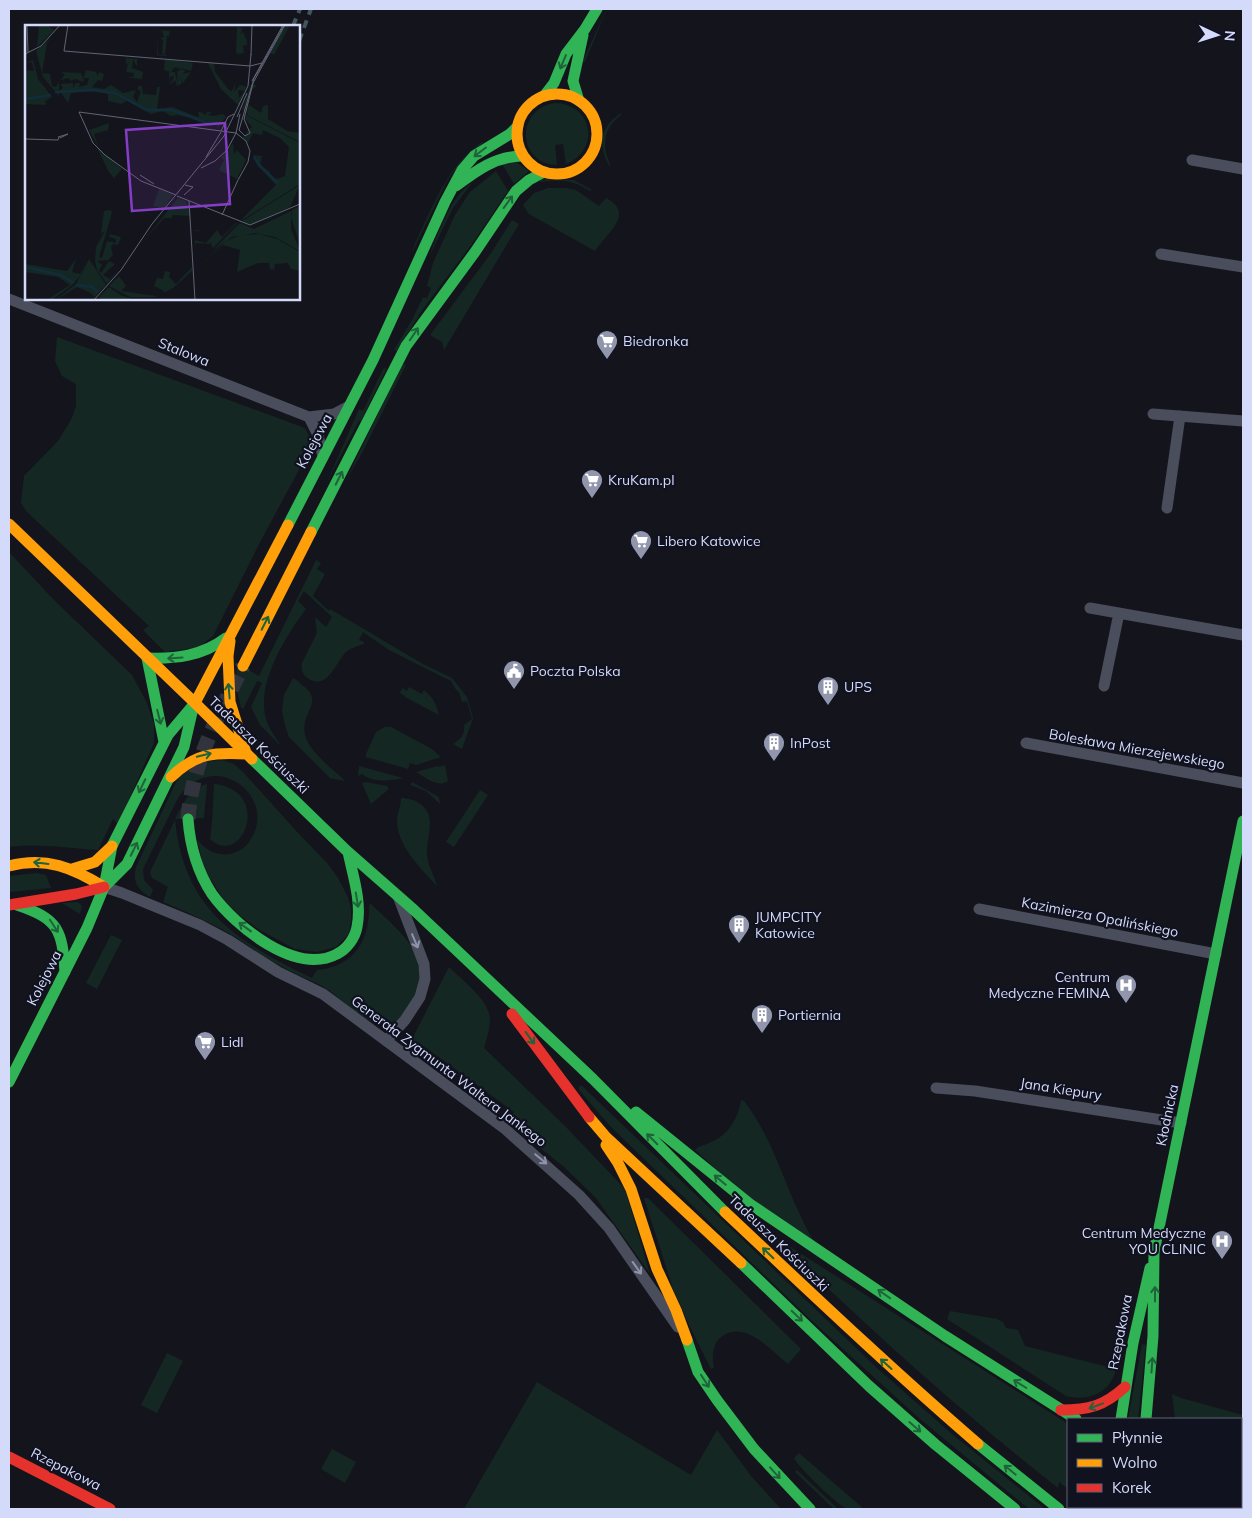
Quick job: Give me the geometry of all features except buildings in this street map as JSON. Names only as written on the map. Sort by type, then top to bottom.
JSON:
[{"type":"main road","points":[[544,96],[554,83],[566,54],[597,9]]},
{"type":"main road","points":[[579,101],[572,81],[585,29]]},
{"type":"main road","points":[[561,94],[579,101],[590,111],[596,123],[597,141],[592,153],[581,167],[570,172],[558,174],[544,172],[529,163],[523,156],[518,142],[518,126],[524,111],[544,96],[561,94]]},
{"type":"main road","name":"Kolejowa","points":[[9,1082],[65,972],[104,887],[112,846],[164,742],[195,704],[323,458],[374,357],[462,170],[474,156],[510,134],[518,126]]},
{"type":"main road","points":[[453,188],[494,160],[508,156],[523,156]]},
{"type":"main road","points":[[243,666],[406,346],[516,191],[529,180],[544,172]]},
{"type":"main road","name":"Tadeusza Kościuszki","points":[[9,524],[348,852],[398,896],[593,1079],[701,1189],[855,1336],[981,1447],[1059,1509]]},
{"type":"main road","points":[[164,742],[147,658],[170,659],[195,655],[216,647],[231,633]]},
{"type":"main road","points":[[168,779],[181,766],[198,756],[220,752],[247,754],[230,702],[228,656],[231,633]]},
{"type":"main road","name":"Kolejowa","points":[[104,887],[127,864],[184,747],[195,704]]},
{"type":"main road","points":[[188,820],[190,842],[195,863],[206,884],[227,913],[258,936],[289,954],[306,959],[316,960],[333,956],[352,939],[356,929],[358,908],[348,852]]},
{"type":"main road","name":"Kłodnicka","points":[[1146,1418],[1155,1301],[1154,1252],[1243,821]]},
{"type":"main road","points":[[72,869],[90,866],[97,862],[112,846]]},
{"type":"main road","name":"Generała Zygmunta Waltera Jankego","points":[[9,866],[22,863],[40,863],[72,869],[104,887]]},
{"type":"main road","points":[[11,904],[76,894],[104,887]]},
{"type":"main road","points":[[11,904],[33,910],[50,919],[61,936],[65,972]]},
{"type":"main road","name":"Tadeusza Kościuszki","points":[[491,984],[582,1108],[606,1137],[692,1216],[869,1386],[936,1446],[1015,1509]]},
{"type":"main road","points":[[593,1079],[664,1133],[750,1204],[945,1336],[1074,1418]]},
{"type":"main road","points":[[582,1108],[618,1163],[631,1189],[658,1269],[676,1310],[685,1337]]},
{"type":"main road","name":"Rzepakowa","points":[[1121,1418],[1143,1292],[1154,1252]]},
{"type":"main road","name":"Generała Zygmunta Waltera Jankego","points":[[685,1337],[698,1372],[717,1400],[754,1449],[810,1509]]},
{"type":"main road","points":[[1061,1410],[1084,1410],[1098,1407],[1125,1387]]},
{"type":"main road","points":[[1149,1394],[1155,1418]]},
{"type":"main road","name":"Rzepakowa","points":[[9,1457],[110,1509]]},
{"type":"street","points":[[1192,160],[1243,169]]},
{"type":"street","points":[[1161,254],[1243,267]]},
{"type":"street","name":"Stalowa","points":[[9,299],[309,417]]},
{"type":"street","points":[[323,458],[318,435],[309,417],[334,414],[349,406]]},
{"type":"street","points":[[1153,414],[1243,421]]},
{"type":"street","points":[[1167,508],[1180,416]]},
{"type":"street","points":[[1090,608],[1243,635]]},
{"type":"street","points":[[1104,686],[1119,613]]},
{"type":"street","name":"Bolesława Mierzejewskiego","points":[[1026,743],[1243,783]]},
{"type":"street","name":"Generała Zygmunta Waltera Jankego","points":[[104,887],[200,925],[228,940],[278,972],[323,994],[504,1128],[579,1195],[609,1228],[685,1337]]},
{"type":"street","points":[[386,1041],[405,1020],[420,997],[425,979],[424,964],[398,896]]},
{"type":"street","name":"Kazimierza Opalińskiego","points":[[979,909],[1216,954]]},
{"type":"street","name":"Jana Kiepury","points":[[936,1088],[975,1091],[1181,1123]]},
{"type":"green space","points":[[607,9],[585,62],[582,62]]},
{"type":"green space","points":[[555,103],[568,105],[578,111],[588,129],[588,139],[584,149],[577,157],[566,164],[563,144],[555,145],[557,165],[544,162],[534,156],[528,147],[526,136],[528,125],[533,115],[542,107]]},
{"type":"green space","points":[[621,113],[611,125],[606,137],[605,144],[610,167],[603,151],[603,137],[609,124]]},
{"type":"green space","points":[[482,142],[447,181],[412,253],[447,179],[462,159]]},
{"type":"green space","points":[[501,162],[516,162],[529,171],[514,184]]},
{"type":"green space","points":[[496,171],[508,191],[472,244],[423,309],[397,351],[394,350],[423,297],[427,298],[431,288],[427,286],[433,263],[455,215],[470,192]]},
{"type":"green space","points":[[540,180],[574,180],[592,190],[590,191],[566,181],[540,182]]},
{"type":"green space","points":[[472,183],[453,208],[430,255],[452,204],[465,188]]},
{"type":"green space","points":[[548,188],[576,190],[599,206],[606,198],[615,204],[619,217],[616,224],[595,251],[529,214],[523,205],[534,193]]},
{"type":"green space","points":[[512,220],[519,224],[444,350],[442,342],[430,335],[489,256]]},
{"type":"green space","points":[[57,337],[305,428],[311,440],[308,453],[258,546],[213,636],[199,647],[165,652],[143,630],[149,626],[27,512],[21,503],[24,476],[58,441],[71,420],[76,406],[76,384],[62,376],[55,361]]},
{"type":"green space","points":[[402,364],[406,365],[362,453],[345,482]]},
{"type":"green space","points":[[387,368],[361,421],[359,421],[326,484],[359,409],[363,411],[383,369]]},
{"type":"green space","points":[[9,552],[54,600],[132,675],[147,703],[154,724],[154,743],[118,824],[113,819],[98,850],[42,846],[9,847]]},
{"type":"green space","points":[[316,560],[321,563],[317,569],[325,574],[313,596],[329,611],[330,609],[423,664],[452,678],[467,697],[473,718],[462,749],[453,744],[462,736],[464,725],[472,719],[467,701],[462,702],[459,692],[451,681],[389,650],[363,632],[359,640],[364,642],[364,644],[346,652],[325,679],[313,681],[306,677],[302,671],[302,663],[317,633],[315,617],[326,627],[332,617],[304,591],[298,601],[306,609],[282,645],[275,659],[266,687],[264,702],[266,719],[281,746],[260,725],[251,707],[262,683],[257,681],[243,709],[241,707],[237,691],[236,663],[259,676]]},
{"type":"green space","points":[[293,678],[309,691],[312,697],[304,729],[309,744],[345,781],[330,778],[289,737],[282,710],[284,695]]},
{"type":"green space","points":[[409,687],[422,694],[424,690],[427,692],[434,701],[439,715],[400,693],[402,688],[407,691]]},
{"type":"green space","points":[[385,727],[391,727],[432,749],[441,757],[416,765],[410,763],[408,769],[366,757],[376,732]]},
{"type":"green space","points":[[222,760],[234,764],[243,772],[328,864],[338,878],[348,897],[351,921],[349,934],[336,947],[317,952],[295,949],[258,929],[239,915],[224,900],[204,869],[197,839],[207,849],[216,853],[230,854],[242,849],[249,842],[257,823],[256,807],[249,793],[238,783],[224,777],[208,777],[192,783],[178,798],[143,869],[144,880],[153,890],[150,897],[137,885],[135,877],[136,867],[178,778],[195,763]]},
{"type":"green space","points":[[445,765],[448,781],[444,783],[436,783],[416,772],[438,766]]},
{"type":"green space","points":[[359,766],[403,778],[382,780],[371,779],[362,774],[358,776]]},
{"type":"green space","points":[[412,782],[439,797],[440,804],[426,791],[410,785]]},
{"type":"green space","points":[[362,783],[387,786],[389,789],[371,804]]},
{"type":"green space","points":[[207,784],[204,818],[175,819],[191,793]]},
{"type":"green space","points":[[214,784],[232,789],[243,799],[247,812],[247,825],[241,836],[233,844],[222,845],[210,839]]},
{"type":"green space","points":[[480,790],[488,795],[454,847],[446,842]]},
{"type":"green space","points":[[401,798],[407,798],[421,804],[428,812],[430,823],[427,855],[437,886],[411,856],[401,839],[397,821]]},
{"type":"green space","points":[[175,820],[180,851],[190,878],[203,900],[219,919],[238,936],[260,951],[312,978],[317,970],[330,968],[341,963],[357,949],[363,940],[369,918],[369,905],[371,904],[404,937],[418,961],[420,974],[417,989],[401,1017],[388,1025],[374,1023],[325,987],[276,963],[217,927],[163,902],[168,887],[152,878],[150,872]]},
{"type":"green space","points":[[36,873],[46,875],[51,888],[9,892],[9,876]]},
{"type":"green space","points":[[78,902],[82,906],[80,914],[62,903]]},
{"type":"green space","points":[[111,935],[122,940],[97,989],[86,983]]},
{"type":"green space","points":[[449,967],[477,994],[489,1013],[489,1030],[484,1048],[565,1126],[625,1189],[650,1274],[596,1198],[563,1166],[507,1122],[514,1112],[418,1042],[411,1052],[409,1045]]},
{"type":"green space","points":[[581,1085],[878,1369],[952,1434],[1045,1509],[1029,1509],[920,1419],[811,1320],[610,1126],[579,1090]]},
{"type":"green space","points":[[741,1100],[744,1101],[755,1117],[773,1151],[795,1205],[813,1240],[744,1194],[695,1150],[716,1140],[727,1131],[735,1120]]},
{"type":"green space","points":[[644,1198],[648,1198],[801,1349],[788,1364],[755,1338],[746,1333],[737,1332],[728,1333],[719,1339],[713,1353],[714,1368],[711,1369],[673,1289]]},
{"type":"green space","points":[[780,1242],[1067,1423],[1067,1488],[1059,1482],[1058,1488],[950,1399],[847,1306]]},
{"type":"green space","points":[[950,1311],[997,1319],[1003,1322],[1006,1328],[1018,1330],[1025,1346],[1116,1369],[1113,1377],[1104,1389],[1091,1396],[1075,1398],[1066,1396],[947,1319]]},
{"type":"green space","points":[[1142,1344],[1146,1345],[1138,1418],[1128,1418]]},
{"type":"green space","points":[[167,1353],[183,1361],[157,1413],[141,1405]]},
{"type":"green space","points":[[537,1382],[691,1475],[717,1430],[751,1476],[781,1509],[464,1509]]},
{"type":"green space","points":[[1172,1394],[1243,1415],[1243,1487],[1242,1418],[1175,1418]]},
{"type":"green space","points":[[332,1449],[356,1462],[345,1483],[321,1469]]},
{"type":"green space","points":[[799,1453],[864,1509],[848,1509],[828,1495],[797,1463],[794,1458]]},
{"type":"green space","points":[[797,1470],[838,1509],[834,1509],[795,1472]]},
{"type":"green space","points":[[1199,1508],[1201,1509],[1154,1509]]},
{"type":"tunnel","points":[[188,819],[190,798],[201,759],[216,722],[243,666]]},
{"type":"railway","points":[[293,25],[300,9]]},
{"type":"railway","points":[[300,38],[311,9]]},
{"type":"traffic: fast","points":[[544,96],[554,83],[566,54],[597,9]]},
{"type":"traffic: fast","points":[[579,101],[573,81],[583,35]]},
{"type":"traffic: fast","points":[[288,525],[373,360],[445,202],[462,170],[474,156],[510,134],[518,126]]},
{"type":"traffic: fast","points":[[456,186],[479,169],[495,161],[523,156]]},
{"type":"traffic: fast","points":[[311,532],[406,346],[475,252],[516,191],[529,180],[544,172]]},
{"type":"traffic: fast","points":[[147,658],[168,658],[198,653],[226,638]]},
{"type":"traffic: fast","points":[[147,658],[164,742]]},
{"type":"traffic: fast","points":[[9,1082],[87,928],[104,887],[112,846],[168,735],[195,703]]},
{"type":"traffic: fast","points":[[104,887],[127,864],[184,747],[193,708]]},
{"type":"traffic: fast","points":[[252,759],[348,852],[414,910],[593,1079],[725,1212]]},
{"type":"traffic: fast","points":[[188,819],[190,839],[198,867],[212,894],[222,907],[251,933],[268,944],[285,953],[303,958],[321,959],[337,954],[347,946],[354,935],[357,927],[358,908],[348,852]]},
{"type":"traffic: fast","points":[[1146,1418],[1153,1336],[1154,1252],[1243,821]]},
{"type":"traffic: fast","points":[[17,905],[42,915],[56,928],[60,936],[65,972]]},
{"type":"traffic: fast","points":[[636,1112],[750,1204],[945,1336],[1074,1418]]},
{"type":"traffic: fast","points":[[741,1263],[869,1386],[936,1445],[1015,1509]]},
{"type":"traffic: fast","points":[[1121,1418],[1133,1343],[1150,1268]]},
{"type":"traffic: fast","points":[[687,1340],[698,1372],[717,1400],[754,1449],[810,1509]]},
{"type":"traffic: fast","points":[[978,1444],[1059,1509]]},
{"type":"traffic: slow","points":[[557,94],[572,97],[585,106],[594,119],[597,134],[594,149],[585,162],[572,171],[557,174],[542,171],[529,162],[520,149],[517,134],[520,119],[529,106],[542,97],[557,94]]},
{"type":"traffic: slow","points":[[9,524],[195,703]]},
{"type":"traffic: slow","points":[[252,759],[195,703],[288,525]]},
{"type":"traffic: slow","points":[[243,666],[311,532]]},
{"type":"traffic: slow","points":[[230,641],[228,656],[230,702],[246,753]]},
{"type":"traffic: slow","points":[[171,777],[189,763],[206,756],[225,753],[247,754]]},
{"type":"traffic: slow","points":[[72,869],[95,862],[112,846]]},
{"type":"traffic: slow","points":[[9,866],[22,863],[47,863],[70,869],[104,887]]},
{"type":"traffic: slow","points":[[589,1117],[606,1137],[741,1263]]},
{"type":"traffic: slow","points":[[606,1145],[618,1163],[631,1189],[657,1269],[676,1310],[687,1340]]},
{"type":"traffic: slow","points":[[725,1212],[978,1444]]},
{"type":"traffic: jam","points":[[9,905],[76,894],[104,887]]},
{"type":"traffic: jam","points":[[512,1014],[589,1117]]},
{"type":"traffic: jam","points":[[1061,1410],[1096,1406],[1110,1399],[1125,1387]]},
{"type":"traffic: jam","points":[[9,1457],[110,1509]]},
{"type":"place","name":"Biedronka","points":[[607,360]]},
{"type":"place","name":"KruKam.pl","points":[[592,499]]},
{"type":"place","name":"Libero Katowice","points":[[641,560]]},
{"type":"place","name":"Poczta Polska","points":[[514,690]]},
{"type":"place","name":"UPS","points":[[828,706]]},
{"type":"place","name":"InPost","points":[[774,762]]},
{"type":"place","name":"JUMPCITY Katowice","points":[[739,944]]},
{"type":"place","name":"Centrum Medyczne FEMINA","points":[[1126,1004]]},
{"type":"place","name":"Portiernia","points":[[762,1034]]},
{"type":"place","name":"Lidl","points":[[205,1061]]},
{"type":"place","name":"Centrum Medyczne YOU CLINIC","points":[[1222,1260]]}]
